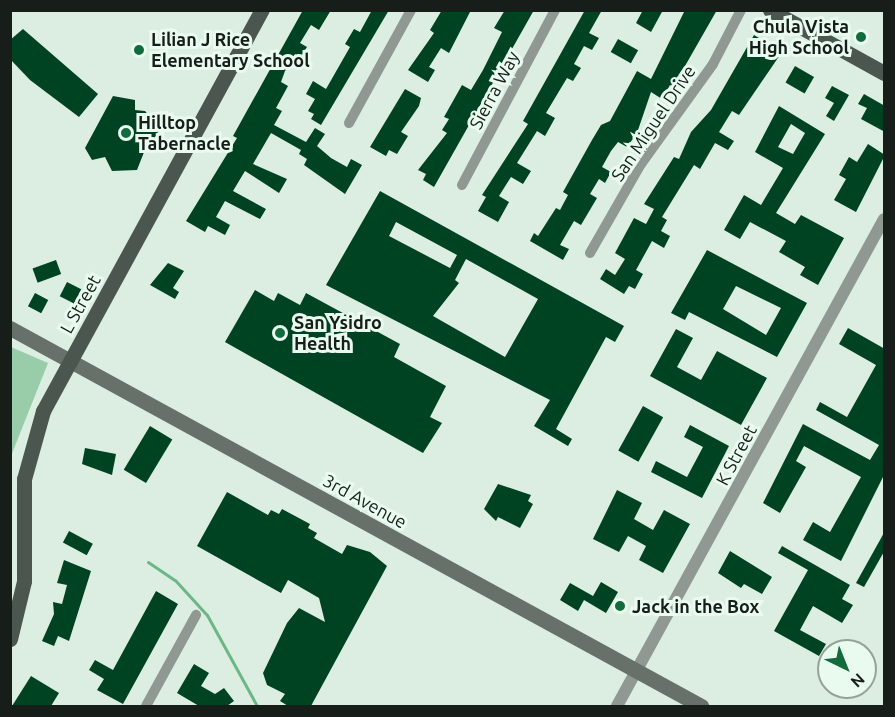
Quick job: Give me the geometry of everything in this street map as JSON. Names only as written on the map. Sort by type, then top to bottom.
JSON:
[{"type":"main road","name":"L Street","points":[[10,639],[24,581],[24,479],[28,457],[43,411],[262,10]]},
{"type":"main road","points":[[770,10],[885,73]]},
{"type":"main road","name":"3rd Avenue","points":[[10,328],[701,706]]},
{"type":"street","points":[[349,123],[411,10]]},
{"type":"street","name":"Sierra Way","points":[[462,185],[555,10]]},
{"type":"street","name":"San Miguel Drive","points":[[590,253],[641,164],[713,64],[741,10]]},
{"type":"street","name":"K Street","points":[[617,706],[885,219]]},
{"type":"street","points":[[151,705],[196,615]]},
{"type":"green space","points":[[11,347],[48,363],[11,456]]},
{"type":"building","points":[[303,10],[331,10],[319,30],[311,25],[300,43],[307,47],[300,58],[295,54],[285,71],[281,82],[288,86],[276,108],[282,111],[274,125],[306,142],[315,128],[325,134],[317,146],[331,158],[347,167],[351,159],[362,165],[345,194],[304,165],[307,159],[299,154],[301,150],[271,133],[253,164],[287,179],[279,193],[245,171],[233,191],[266,209],[260,219],[225,201],[216,217],[230,225],[225,235],[208,226],[205,232],[186,221],[237,138],[233,136]]},
{"type":"building","points":[[372,10],[389,10],[321,125],[311,119],[314,114],[308,111],[315,99],[306,94],[313,81],[326,89],[350,47],[345,44],[354,29],[360,32]]},
{"type":"building","points":[[442,10],[471,10],[449,53],[441,48],[429,67],[435,70],[428,82],[408,70],[434,33],[430,30]]},
{"type":"building","points":[[505,10],[534,10],[434,187],[423,180],[426,174],[418,170],[447,133],[442,130],[449,119],[444,117],[462,85],[471,90],[483,70],[502,32],[494,28]]},
{"type":"building","points":[[585,10],[602,10],[589,33],[599,38],[592,50],[584,46],[574,64],[581,68],[573,81],[567,78],[546,113],[555,118],[545,136],[537,131],[517,163],[531,171],[523,184],[511,177],[499,196],[509,202],[498,222],[478,211],[486,197],[482,195],[528,124],[523,121]]},
{"type":"building","points":[[643,10],[663,10],[651,32],[636,23]]},
{"type":"building","points":[[685,10],[717,10],[673,87],[670,85],[662,99],[651,92],[637,133],[627,147],[618,142],[611,151],[602,167],[611,172],[605,183],[599,179],[590,194],[597,198],[581,225],[574,221],[560,245],[569,249],[563,260],[530,241],[534,233],[538,236],[556,208],[560,210],[568,195],[563,192],[601,125],[610,121],[637,71],[651,79]]},
{"type":"building","points":[[23,29],[98,94],[79,117],[30,80],[10,59],[10,40]]},
{"type":"building","points":[[754,35],[782,52],[739,115],[732,111],[719,132],[734,141],[728,150],[715,143],[700,169],[694,165],[662,217],[667,220],[661,231],[670,236],[664,248],[652,241],[636,270],[643,274],[635,289],[629,286],[624,294],[600,279],[606,269],[615,275],[625,259],[615,253],[634,218],[646,224],[654,209],[644,204],[674,157],[679,159],[691,132],[711,110]]},
{"type":"building","points":[[618,39],[638,50],[631,63],[611,52]]},
{"type":"building","points":[[795,66],[814,77],[805,93],[786,82]]},
{"type":"building","points":[[832,86],[849,95],[834,121],[826,116],[834,103],[825,98]]},
{"type":"building","points":[[405,89],[421,98],[419,106],[401,132],[408,136],[397,154],[389,150],[386,156],[370,147]]},
{"type":"building","points":[[864,94],[885,106],[885,132],[861,119],[867,108],[858,104]]},
{"type":"building","name":"Hilltop Tabernacle","points":[[113,96],[135,100],[135,110],[145,111],[160,128],[154,139],[150,137],[137,170],[112,171],[105,157],[92,160],[85,148]]},
{"type":"building","points":[[779,106],[825,134],[776,213],[795,224],[801,215],[844,238],[818,285],[800,275],[805,267],[779,252],[786,241],[750,222],[740,239],[724,230],[744,195],[761,205],[783,168],[755,152]],"holes":[[[791,124],[805,133],[793,154],[778,147]]]},
{"type":"building","points":[[868,144],[885,155],[856,212],[834,200],[846,179],[839,175],[849,157],[857,162]]},
{"type":"building","points":[[380,191],[624,326],[615,342],[606,337],[556,429],[572,439],[568,446],[534,426],[550,400],[326,285]],"holes":[[[396,222],[457,255],[450,268],[389,236]],[[466,259],[538,299],[505,357],[433,316],[459,283],[455,280]]]},
{"type":"building","points":[[707,250],[807,303],[777,357],[689,312],[685,320],[671,313]],"holes":[[[736,286],[781,308],[766,335],[723,309]]]},
{"type":"building","points":[[56,260],[61,274],[38,283],[33,269]]},
{"type":"building","points":[[168,263],[184,271],[173,288],[179,292],[175,299],[150,285]]},
{"type":"building","points":[[67,282],[81,289],[74,304],[60,296]]},
{"type":"building","points":[[255,290],[274,301],[278,293],[300,305],[306,293],[400,344],[394,357],[446,386],[430,417],[442,423],[423,453],[225,342]]},
{"type":"building","points":[[35,293],[48,300],[41,313],[28,306]]},
{"type":"building","points":[[848,328],[885,349],[885,473],[841,561],[803,540],[813,522],[830,532],[861,477],[804,446],[796,461],[806,467],[780,513],[763,503],[803,424],[870,460],[879,445],[816,410],[820,402],[847,417],[876,365],[839,344]]},
{"type":"building","points":[[676,329],[693,338],[677,367],[701,380],[717,351],[767,378],[741,425],[650,376]]},
{"type":"building","points":[[643,406],[663,417],[638,462],[618,451]]},
{"type":"building","points":[[690,425],[729,446],[702,498],[651,472],[656,461],[687,477],[703,447],[684,437]]},
{"type":"building","points":[[150,426],[172,439],[146,483],[124,470]]},
{"type":"building","points":[[85,448],[116,454],[112,475],[82,464]]},
{"type":"building","points":[[498,484],[531,495],[528,501],[533,504],[520,528],[498,517],[496,521],[484,509]]},
{"type":"building","points":[[617,490],[642,503],[634,519],[653,530],[664,510],[690,524],[663,573],[639,560],[646,546],[628,536],[619,552],[593,539]]},
{"type":"building","points":[[227,492],[268,515],[271,510],[279,514],[282,509],[310,524],[308,528],[317,533],[314,538],[342,554],[347,545],[370,552],[387,566],[311,706],[288,706],[280,701],[285,694],[267,685],[263,673],[287,623],[299,608],[325,622],[319,598],[288,580],[281,593],[197,546]]},
{"type":"building","points":[[69,531],[93,544],[87,555],[63,542]]},
{"type":"building","points":[[885,531],[885,550],[864,587],[856,583]]},
{"type":"building","points":[[782,546],[850,585],[842,599],[853,605],[842,623],[813,606],[800,630],[817,639],[817,655],[774,631],[808,570],[778,553]]},
{"type":"building","points":[[730,551],[772,577],[762,594],[744,584],[741,588],[718,573]]},
{"type":"building","points":[[64,560],[91,571],[69,641],[58,636],[54,646],[42,641],[54,614],[53,602],[62,604],[67,585],[57,583]]},
{"type":"building","points":[[601,582],[618,592],[606,613],[584,600],[578,611],[560,600],[570,583],[593,596]]},
{"type":"building","points":[[156,591],[178,604],[123,704],[97,690],[104,679],[89,670],[95,660],[113,670]]},
{"type":"building","points":[[194,664],[209,673],[201,686],[215,694],[224,688],[234,701],[227,706],[199,706],[177,693]]},
{"type":"building","points":[[31,676],[59,693],[51,706],[12,706]]},
{"type":"waterway","points":[[148,562],[175,580],[207,615],[257,706]]},
{"type":"place","name":"Chula Vista High School","points":[[861,37]]},
{"type":"place","name":"Lilian J Rice Elementary School","points":[[139,50]]},
{"type":"place","name":"Hilltop Tabernacle","points":[[126,133]]},
{"type":"place","name":"San Ysidro Health","points":[[280,333]]},
{"type":"place","name":"Jack in the Box","points":[[620,606]]}]
